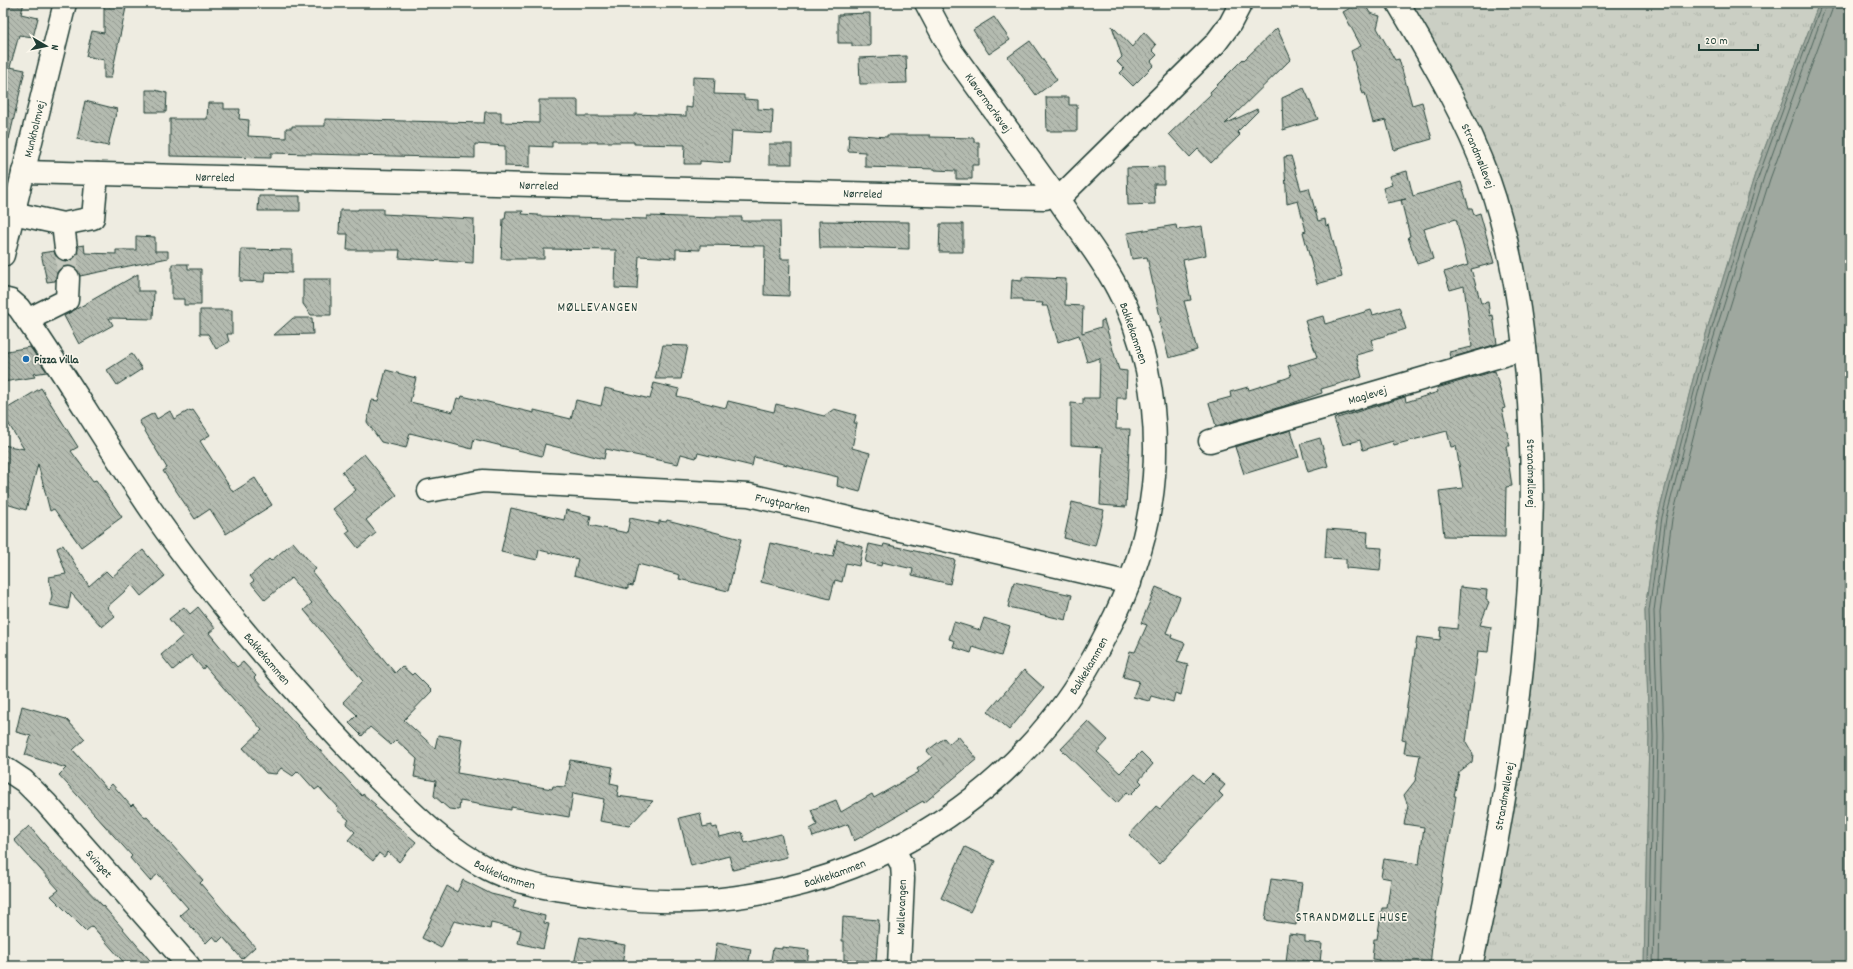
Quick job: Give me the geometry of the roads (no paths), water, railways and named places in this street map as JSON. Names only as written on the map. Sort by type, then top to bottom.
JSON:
[{"type":"street","name":"Munkholmvej","points":[[3,255],[65,3]]},
{"type":"street","name":"Kløvermarksvej","points":[[926,3],[952,52],[1055,196]]},
{"type":"street","points":[[1055,196],[1215,44],[1230,24],[1241,3]]},
{"type":"street","name":"Strandmøllevej","points":[[1398,3],[1462,118],[1489,181],[1513,272],[1524,349],[1530,415],[1530,550],[1524,654],[1515,733],[1505,795],[1471,966]]},
{"type":"street","name":"Nørreled","points":[[23,172],[1045,198],[1055,196]]},
{"type":"street","points":[[13,213],[63,224],[93,218],[97,174]]},
{"type":"street","name":"Bakkekammen","points":[[3,299],[15,304],[27,320],[153,512],[233,620],[345,747],[415,815],[450,846],[470,859],[497,873],[564,890],[661,902],[720,900],[784,890],[839,873],[894,850],[946,818],[985,788],[1014,762],[1046,728],[1091,662],[1115,617],[1130,583],[1145,536],[1153,491],[1154,423],[1148,374],[1142,350],[1118,288],[1055,196]]},
{"type":"street","points":[[63,224],[66,249]]},
{"type":"street","points":[[27,320],[66,300],[68,278]]},
{"type":"street","name":"Maglevej","points":[[1210,441],[1524,349]]},
{"type":"street","name":"Frugtparken","points":[[429,491],[483,481],[749,495],[1130,583]]},
{"type":"street","name":"Svinget","points":[[3,768],[24,781],[46,803],[189,966]]},
{"type":"street","name":"Møllevangen","points":[[894,850],[902,865],[903,879],[899,966]]},
{"type":"water","points":[[1819,3],[1850,3],[1850,966],[1644,966],[1649,737],[1645,611],[1658,516],[1698,360],[1755,174]]},
{"type":"tunnel","points":[[66,249],[68,278]]},
{"type":"place","name":"Pizza Villa","points":[[26,359]]},
{"type":"district","name":"MØLLEVANGEN","points":[[598,306]]},
{"type":"district","name":"STRANDMØLLE HUSE","points":[[1352,916]]}]
